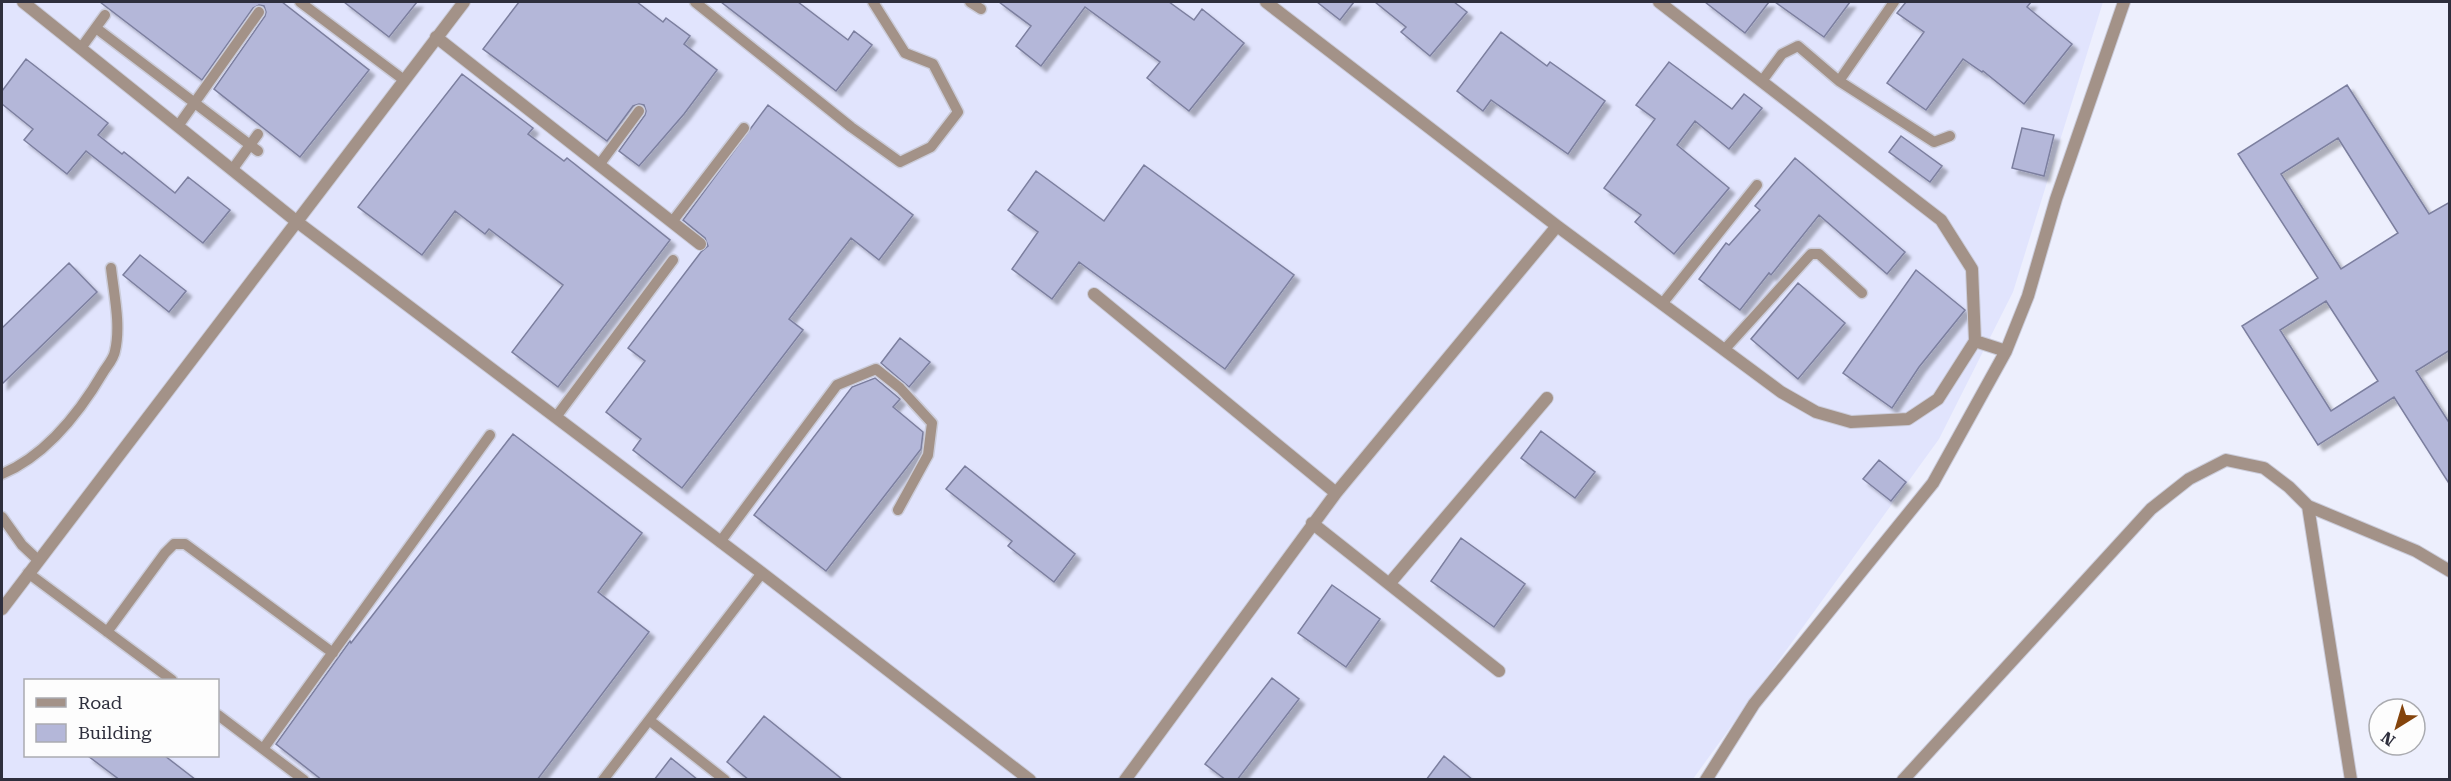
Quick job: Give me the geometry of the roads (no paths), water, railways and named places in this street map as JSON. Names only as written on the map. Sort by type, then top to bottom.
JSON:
[{"type":"street","points":[[23,2],[296,221],[762,573],[1030,780]]},
{"type":"street","points":[[2,609],[464,2]]},
{"type":"street","points":[[1266,2],[1557,226],[1781,392],[1816,412],[1851,422],[1908,419],[1938,399],[1974,341],[1972,269],[1941,220],[1659,2]]},
{"type":"street","points":[[1706,780],[1754,704],[1933,483],[2006,351],[2028,296],[2056,199],[2124,2]]},
{"type":"street","points":[[436,37],[700,244]]},
{"type":"street","points":[[1125,780],[1312,523],[1557,226]]},
{"type":"street","points":[[1094,294],[1336,493]]},
{"type":"street","points":[[1974,341],[2006,351]]},
{"type":"street","points":[[1389,584],[1547,398]]},
{"type":"street","points":[[1903,780],[2151,509],[2189,479],[2226,460],[2264,468],[2289,487],[2308,506],[2416,551],[2450,572]]},
{"type":"street","points":[[2308,506],[2351,780]]},
{"type":"street","points":[[1312,523],[1499,671]]},
{"type":"lane","points":[[300,2],[404,80]]},
{"type":"lane","points":[[695,2],[851,127],[900,162],[931,147],[958,112],[933,64],[905,53],[873,2]]},
{"type":"lane","points":[[970,2],[981,9]]},
{"type":"lane","points":[[1839,81],[1894,2]]},
{"type":"lane","points":[[178,126],[259,12]]},
{"type":"lane","points":[[81,48],[105,15]]},
{"type":"lane","points":[[96,28],[254,148]]},
{"type":"lane","points":[[1762,81],[1782,54],[1798,46],[1839,81],[1934,142],[1950,136]]},
{"type":"lane","points":[[599,165],[639,111]]},
{"type":"lane","points":[[672,222],[744,128]]},
{"type":"lane","points":[[232,170],[254,148],[258,134]]},
{"type":"lane","points":[[1662,304],[1757,185]]},
{"type":"lane","points":[[1724,350],[1811,254],[1819,254],[1862,292]]},
{"type":"lane","points":[[556,417],[673,260]]},
{"type":"lane","points":[[2,474],[36,454],[53,439],[94,388],[115,352],[117,320],[111,268]]},
{"type":"lane","points":[[720,542],[837,385],[876,369],[900,388],[932,423],[928,455],[898,510]]},
{"type":"lane","points":[[263,748],[490,435]]},
{"type":"lane","points":[[2,517],[22,545],[38,560]]},
{"type":"lane","points":[[107,632],[165,553],[174,544],[184,544],[333,653]]},
{"type":"lane","points":[[28,573],[169,679]]},
{"type":"lane","points":[[603,780],[762,573]]},
{"type":"lane","points":[[219,716],[304,780]]},
{"type":"lane","points":[[649,720],[725,780]]}]
